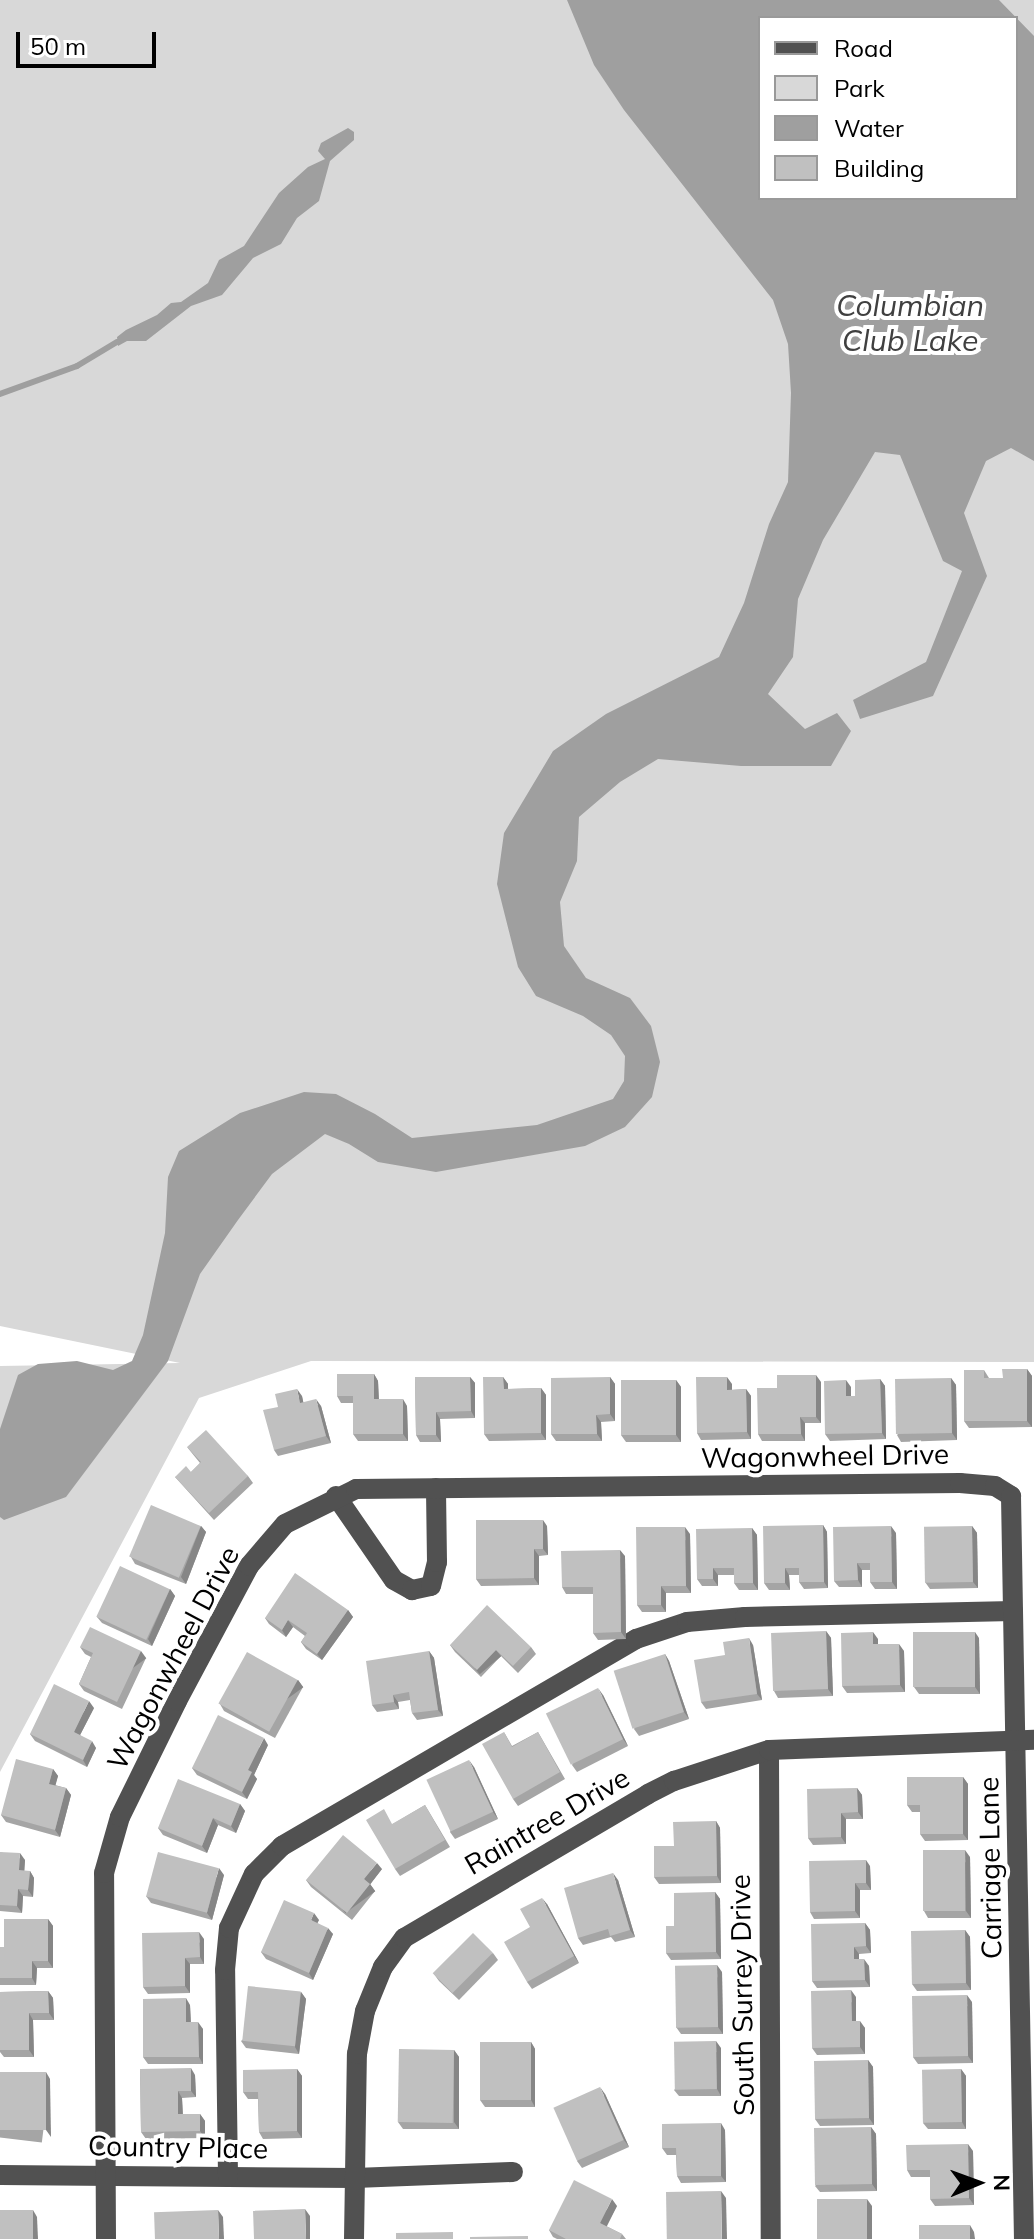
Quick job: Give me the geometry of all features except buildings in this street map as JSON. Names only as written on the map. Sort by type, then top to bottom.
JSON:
[{"type":"street","name":"Wagonwheel Drive","points":[[106,2239],[104,1873],[120,1817],[249,1566],[285,1524],[336,1496],[356,1489],[960,1483],[995,1486],[1011,1496]]},
{"type":"street","points":[[336,1496],[394,1580],[412,1590],[431,1586],[434,1574],[436,1488]]},
{"type":"street","name":"Carriage Lane","points":[[1011,1496],[1013,1611],[1025,1740],[1024,2239]]},
{"type":"street","points":[[228,2176],[225,1970],[229,1928],[254,1874],[282,1846],[636,1639],[687,1622],[745,1617],[1013,1611]]},
{"type":"street","name":"Raintree Drive","points":[[354,2239],[357,2054],[365,2011],[383,1967],[404,1938],[648,1794],[674,1781],[769,1750],[1025,1740]]},
{"type":"street","name":"South Surrey Drive","points":[[769,1750],[771,2239]]},
{"type":"street","name":"Country Place","points":[[0,2175],[355,2178],[513,2172]]},
{"type":"green space","points":[[0,0],[1034,0],[1034,1362],[311,1361],[199,1398],[0,1772],[0,1366],[180,1363],[0,1326]]},
{"type":"water","name":"Columbian Club Lake","points":[[567,0],[999,0],[1015,16],[758,16],[758,200],[1018,200],[1018,20],[1034,36],[1034,461],[1011,448],[986,461],[964,513],[987,576],[933,696],[860,719],[853,700],[926,662],[962,571],[943,561],[900,455],[875,452],[823,540],[798,599],[793,657],[768,694],[805,729],[837,713],[851,731],[831,766],[741,766],[658,759],[620,782],[579,817],[577,861],[560,902],[564,946],[586,978],[630,998],[651,1026],[660,1062],[652,1097],[625,1127],[585,1146],[436,1172],[378,1162],[325,1134],[272,1174],[238,1220],[200,1274],[168,1361],[66,1497],[4,1520],[0,1517],[0,1429],[18,1375],[38,1364],[77,1361],[113,1370],[132,1361],[143,1335],[165,1233],[168,1177],[179,1151],[240,1113],[304,1092],[336,1094],[412,1138],[537,1125],[613,1099],[624,1081],[625,1056],[611,1035],[583,1016],[536,996],[518,967],[497,884],[504,833],[553,751],[606,714],[719,657],[744,603],[769,524],[788,482],[791,393],[788,344],[773,300],[624,110],[594,65]]},
{"type":"water","points":[[348,128],[354,132],[354,140],[330,161],[319,201],[297,218],[281,244],[253,258],[222,295],[191,306],[146,341],[127,341],[118,346],[117,337],[126,330],[157,315],[171,303],[181,302],[208,283],[219,260],[244,246],[279,193],[308,167],[325,159],[318,151],[321,143]]},
{"type":"waterway","points":[[0,394],[77,366],[117,342]]}]
